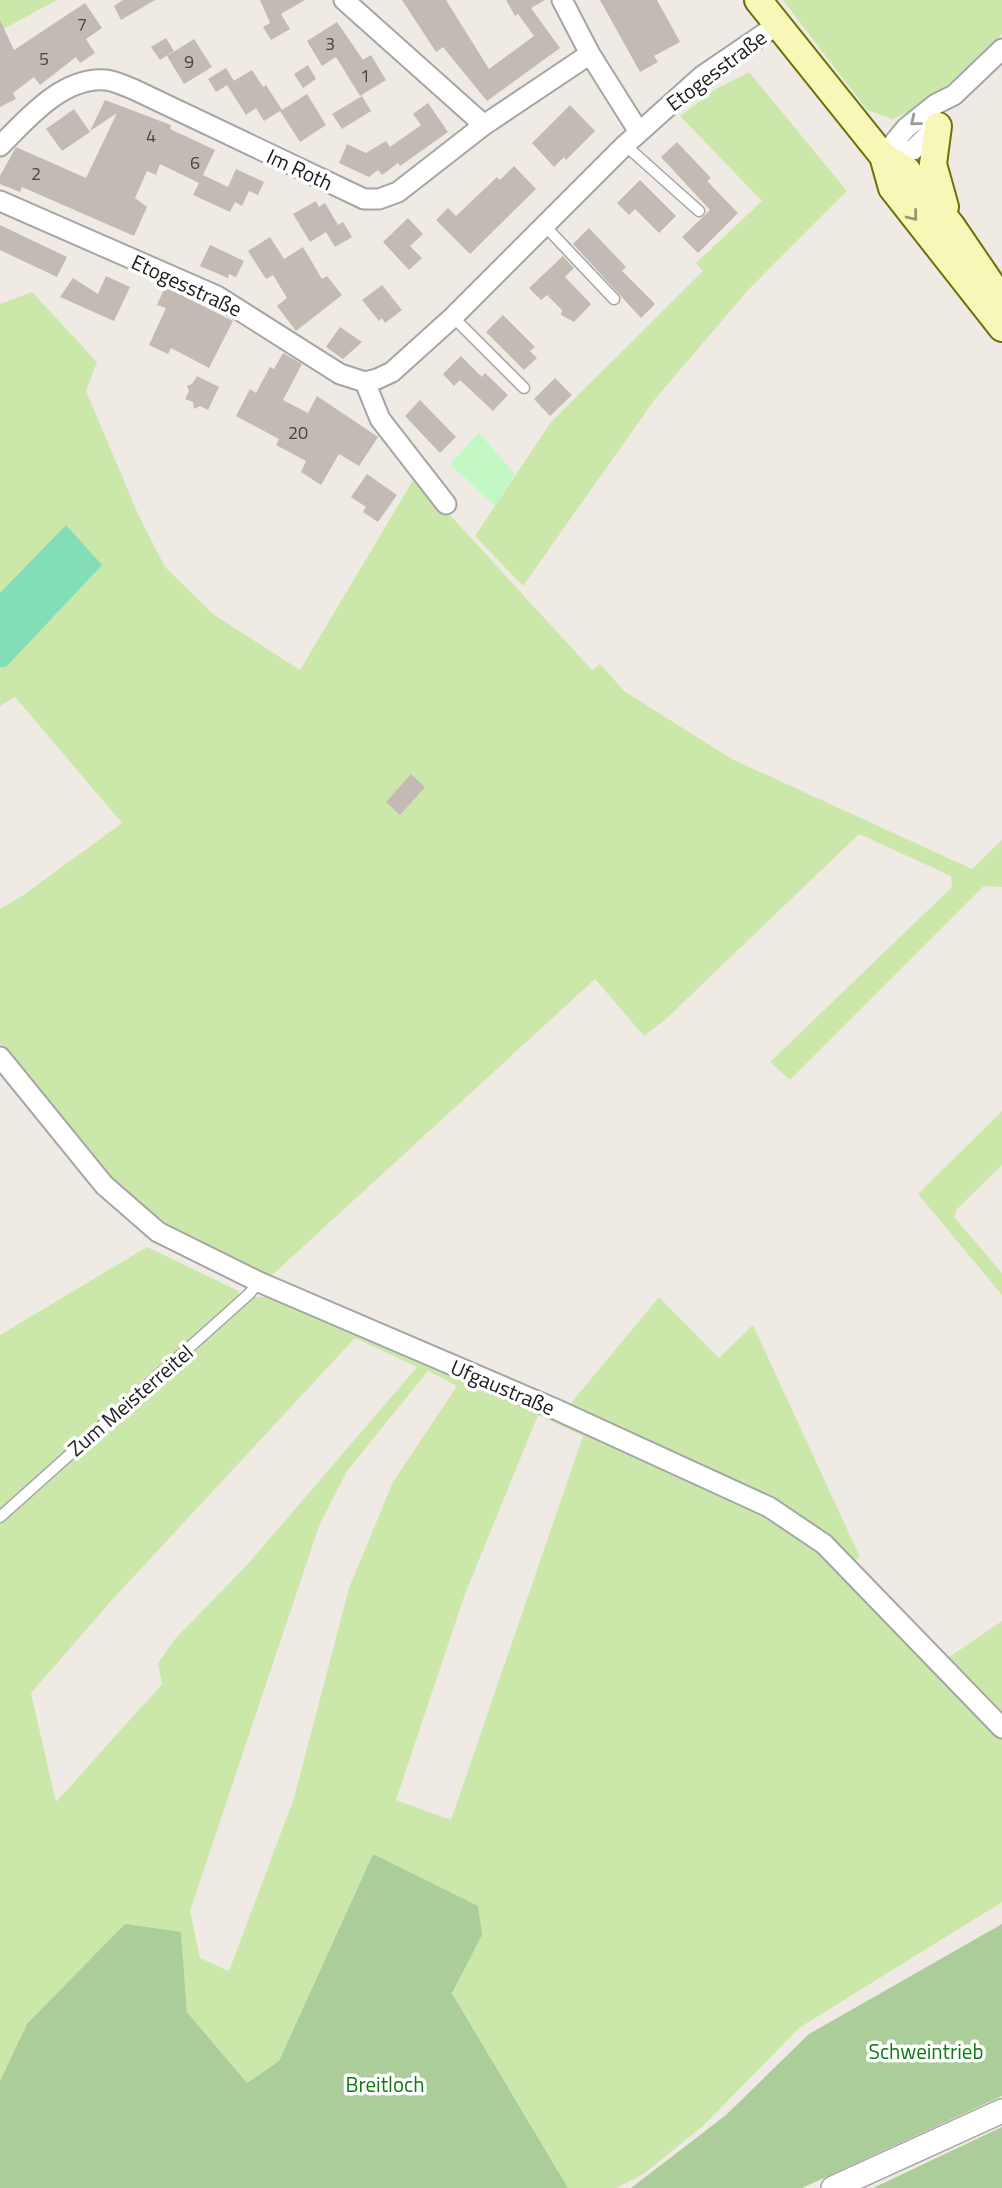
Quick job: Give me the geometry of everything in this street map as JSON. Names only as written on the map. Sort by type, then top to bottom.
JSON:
[{"type":"main road","points":[[758,0],[883,156],[907,170],[951,225],[1002,300]]},
{"type":"main road","points":[[938,126],[933,164],[951,225]]},
{"type":"main road","points":[[883,156],[891,188],[1002,328]]},
{"type":"street","points":[[344,0],[484,125]]},
{"type":"street","points":[[562,0],[632,138]]},
{"type":"street","name":"Etogesstraße","points":[[0,201],[217,296],[340,374],[365,382],[392,372],[453,317],[632,138],[702,76],[777,25]]},
{"type":"street","points":[[883,156],[906,128],[936,104],[954,95],[1002,49]]},
{"type":"street","name":"Im Roth","points":[[0,146],[41,105],[86,83],[107,80],[133,89],[364,199],[379,199],[398,192],[484,125],[590,54]]},
{"type":"street","points":[[883,156],[913,150],[938,126],[954,95]]},
{"type":"street","points":[[365,382],[380,419],[446,504]]},
{"type":"street","name":"Ufgaustraße","points":[[0,1057],[104,1185],[130,1211],[158,1232],[259,1282],[553,1408],[769,1507],[824,1544],[1002,1728]]},
{"type":"street","points":[[833,2188],[1002,2111]]},
{"type":"lane","points":[[632,138],[699,211]]},
{"type":"lane","points":[[544,225],[614,299]]},
{"type":"lane","points":[[453,317],[524,388]]},
{"type":"lane","name":"Zum Meisterreitel","points":[[0,1517],[250,1294],[259,1282]]},
{"type":"green space","points":[[0,0],[57,0],[0,31]]},
{"type":"green space","points":[[783,0],[1002,0],[1002,34],[924,106],[892,119],[867,110]]},
{"type":"green space","points":[[749,72],[847,191],[749,289],[655,399],[523,586],[475,536],[551,422],[703,271],[696,263],[762,201],[680,116],[716,89]]},
{"type":"green space","points":[[32,292],[97,362],[86,391],[138,514],[165,567],[213,614],[300,670],[415,477],[592,670],[600,664],[624,691],[732,759],[972,869],[1002,840],[1002,887],[984,886],[790,1080],[770,1062],[952,887],[951,876],[859,834],[665,1020],[644,1036],[595,979],[270,1277],[171,1232],[133,1206],[0,1043],[0,909],[122,823],[15,697],[0,706],[0,304]]},
{"type":"green space","points":[[479,433],[515,474],[495,506],[450,464]]},
{"type":"green space","points":[[66,525],[102,565],[6,667],[0,667],[0,593]]},
{"type":"green space","points":[[1002,1111],[1002,1165],[957,1209],[954,1217],[1002,1273],[1002,1295],[918,1194]]},
{"type":"green space","points":[[147,1247],[239,1291],[238,1297],[145,1378],[0,1512],[0,1335]]},
{"type":"green space","points":[[254,1297],[269,1297],[582,1430],[741,1502],[795,1531],[843,1572],[1002,1735],[1002,1902],[799,2028],[704,2125],[645,2173],[617,2188],[568,2188],[452,1992],[482,1935],[373,1854],[279,2061],[247,2083],[187,2012],[181,1932],[27,2024],[0,2081],[0,1524]],"holes":[[[355,1338],[417,1367],[247,1565],[175,1639],[158,1663],[162,1684],[56,1802],[31,1693],[111,1601]],[[428,1371],[457,1386],[393,1482],[349,1588],[294,1798],[229,1971],[200,1958],[190,1911],[319,1526],[347,1471]],[[538,1415],[583,1436],[451,1820],[396,1800],[465,1594]]]},
{"type":"green space","points":[[659,1297],[719,1358],[753,1325],[860,1557],[854,1561],[567,1408]]},
{"type":"green space","points":[[1002,1621],[1002,1719],[948,1658]]},
{"type":"green space","name":"Breitloch","points":[[373,1854],[478,1906],[482,1935],[452,1993],[568,2188],[0,2188],[0,2081],[27,2024],[125,1924],[181,1932],[187,2012],[247,2083],[279,2061]]},
{"type":"green space","name":"Schweintrieb","points":[[1002,1924],[1002,2096],[802,2188],[631,2188],[726,2115],[809,2034]]},
{"type":"green space","points":[[1002,2127],[1002,2188],[873,2188]]},
{"type":"building","points":[[123,0],[155,0],[121,20],[114,6]]},
{"type":"building","points":[[260,0],[305,0],[281,14],[290,29],[271,40],[263,27],[270,23]]},
{"type":"building","points":[[402,0],[446,0],[489,69],[534,36],[518,14],[515,16],[506,0],[545,0],[531,8],[560,48],[487,101],[443,47],[436,52]]},
{"type":"building","points":[[600,0],[657,0],[680,42],[654,56],[658,62],[640,72]]},
{"type":"building","points":[[85,3],[102,28],[86,39],[95,53],[80,63],[76,57],[40,85],[34,77],[13,93],[16,99],[0,107],[0,20],[14,50]]},
{"type":"building","points":[[337,22],[363,60],[371,55],[386,80],[360,96],[336,57],[322,66],[307,41]]},
{"type":"building","points":[[166,38],[174,51],[160,60],[151,47]]},
{"type":"building","points":[[194,39],[212,67],[184,84],[167,56]]},
{"type":"building","points":[[308,65],[316,79],[303,88],[294,74]]},
{"type":"building","points":[[226,68],[234,81],[216,92],[208,79]]},
{"type":"building","points":[[252,70],[263,87],[266,85],[282,110],[307,94],[326,125],[300,142],[280,111],[264,121],[256,108],[246,115],[227,85]]},
{"type":"building","points":[[362,96],[371,111],[342,129],[332,114]]},
{"type":"building","points":[[105,100],[171,125],[170,129],[215,150],[203,175],[228,187],[236,169],[264,182],[258,195],[249,191],[242,206],[235,202],[230,212],[193,195],[199,183],[160,164],[156,175],[147,171],[135,198],[147,207],[134,236],[22,187],[20,192],[0,184],[0,176],[16,147],[86,178],[117,113],[90,131]]},
{"type":"building","points":[[428,103],[448,132],[400,166],[398,163],[382,175],[378,170],[369,177],[339,163],[347,144],[366,153],[386,141],[390,147],[421,125],[413,114]]},
{"type":"building","points":[[570,105],[595,131],[566,160],[564,157],[554,167],[532,143]]},
{"type":"building","points":[[74,109],[90,132],[62,151],[46,129]]},
{"type":"building","points":[[677,142],[711,178],[707,181],[738,213],[698,253],[682,237],[710,210],[661,157]]},
{"type":"building","points":[[514,166],[536,189],[470,254],[436,220],[448,208],[456,216],[497,177],[500,180]]},
{"type":"building","points":[[640,180],[676,216],[659,233],[635,209],[629,215],[617,203]]},
{"type":"building","points":[[316,201],[319,207],[325,203],[338,225],[343,222],[352,237],[335,247],[326,232],[310,242],[293,214]]},
{"type":"building","points":[[408,218],[423,234],[410,246],[422,258],[409,270],[383,242]]},
{"type":"building","points":[[0,225],[67,257],[57,277],[0,250]]},
{"type":"building","points":[[589,228],[626,267],[622,271],[655,304],[641,318],[573,244]]},
{"type":"building","points":[[270,237],[284,259],[303,247],[322,279],[327,276],[342,295],[296,331],[277,306],[287,298],[273,275],[266,279],[248,251]]},
{"type":"building","points":[[210,245],[244,261],[236,277],[229,274],[228,278],[200,266]]},
{"type":"building","points":[[563,256],[574,268],[565,277],[591,304],[574,322],[561,315],[562,310],[547,295],[541,300],[529,288]]},
{"type":"building","points":[[106,276],[130,287],[114,321],[60,297],[73,278],[98,294]]},
{"type":"building","points":[[382,285],[402,310],[385,323],[382,318],[379,321],[362,300]]},
{"type":"building","points":[[165,287],[233,321],[209,368],[171,348],[168,354],[149,345],[166,308],[157,305]]},
{"type":"building","points":[[503,315],[535,347],[530,351],[537,358],[524,370],[486,332]]},
{"type":"building","points":[[340,327],[362,342],[343,359],[326,347]]},
{"type":"building","points":[[283,353],[302,364],[283,400],[308,413],[317,396],[378,437],[359,466],[339,454],[321,485],[301,472],[306,461],[276,445],[279,439],[236,416],[250,389],[256,393],[270,367],[274,369]]},
{"type":"building","points":[[461,356],[482,377],[485,373],[508,395],[493,411],[460,380],[454,386],[443,374]]},
{"type":"building","points":[[197,376],[219,387],[208,410],[200,406],[194,409],[193,402],[185,399],[189,391],[187,386],[192,384]]},
{"type":"building","points":[[555,378],[572,395],[550,416],[534,399]]},
{"type":"building","points":[[420,400],[456,437],[440,453],[405,416]]},
{"type":"building","points":[[367,474],[397,495],[378,522],[363,512],[366,507],[351,497]]},
{"type":"building","points":[[411,774],[425,787],[400,815],[386,802]]}]
